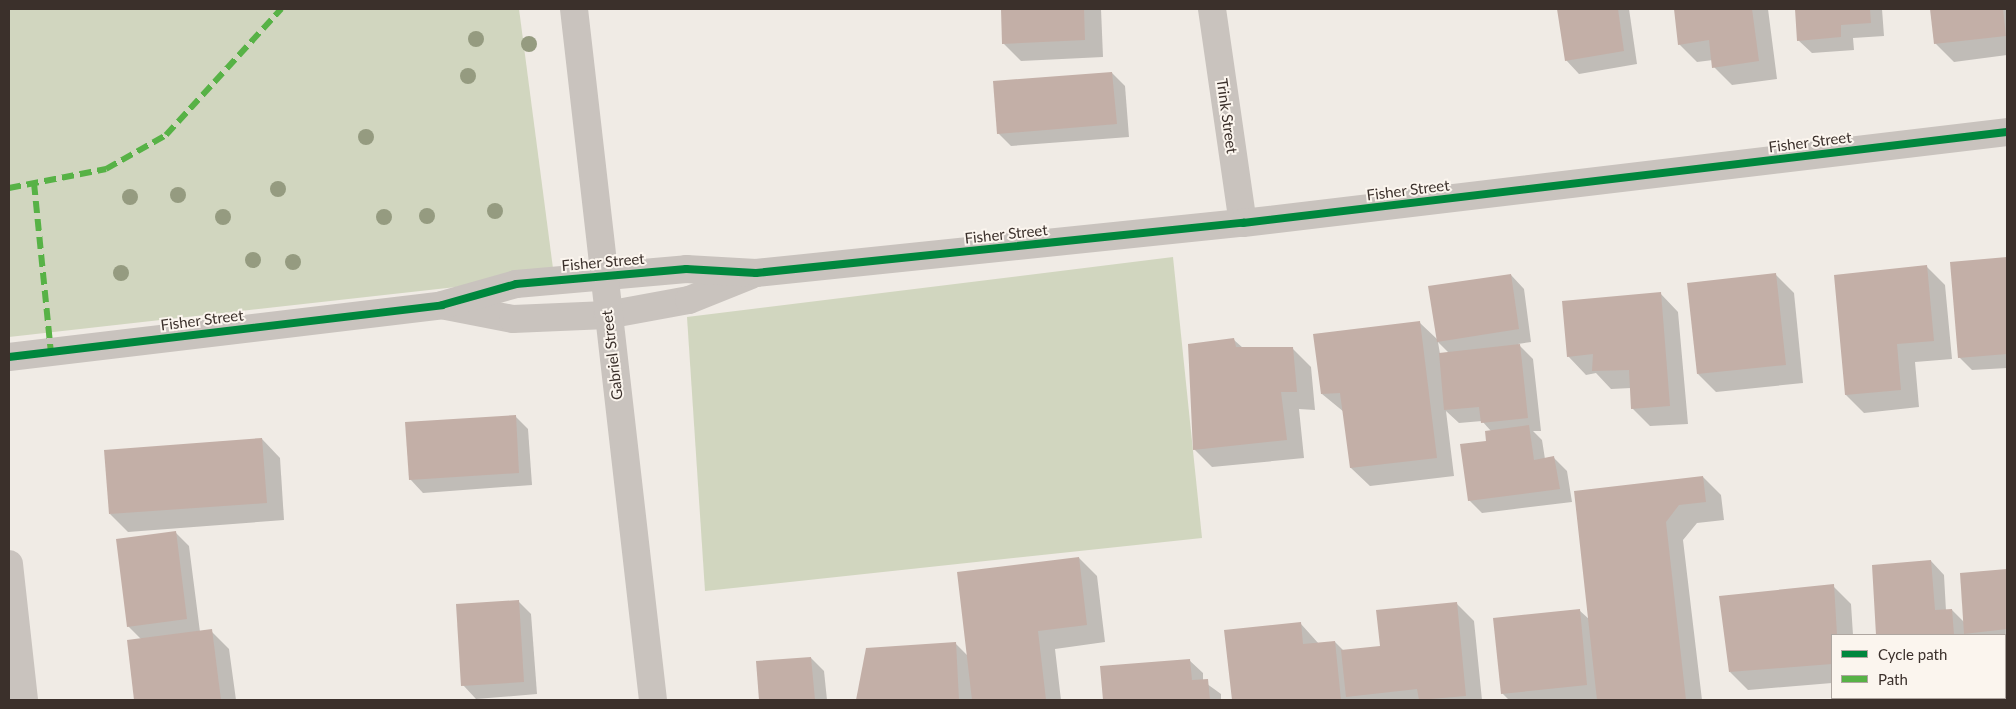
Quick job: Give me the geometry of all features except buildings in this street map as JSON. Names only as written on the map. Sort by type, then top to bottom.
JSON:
[{"type":"street","name":"Gabriel Street","points":[[574,9],[607,315],[653,700]]},
{"type":"street","name":"Trink Street","points":[[1212,9],[1243,223]]},
{"type":"street","name":"Fisher Street","points":[[9,357],[442,305],[516,284],[686,269],[756,273],[1243,223],[2007,132]]},
{"type":"street","name":"Fisher Street","points":[[442,305],[513,319],[607,315],[689,300],[756,273]]},
{"type":"street","points":[[9,564],[24,700]]},
{"type":"green space","points":[[9,9],[519,9],[554,276],[9,337]]},
{"type":"green space","points":[[1173,257],[1202,538],[705,591],[687,317]]},
{"type":"marked path","points":[[9,188],[106,169],[166,135],[281,9]]},
{"type":"marked path","points":[[34,183],[51,352]]},
{"type":"cycle path","points":[[9,357],[442,305],[516,284],[686,269],[756,273],[1243,223],[2007,132]]}]
